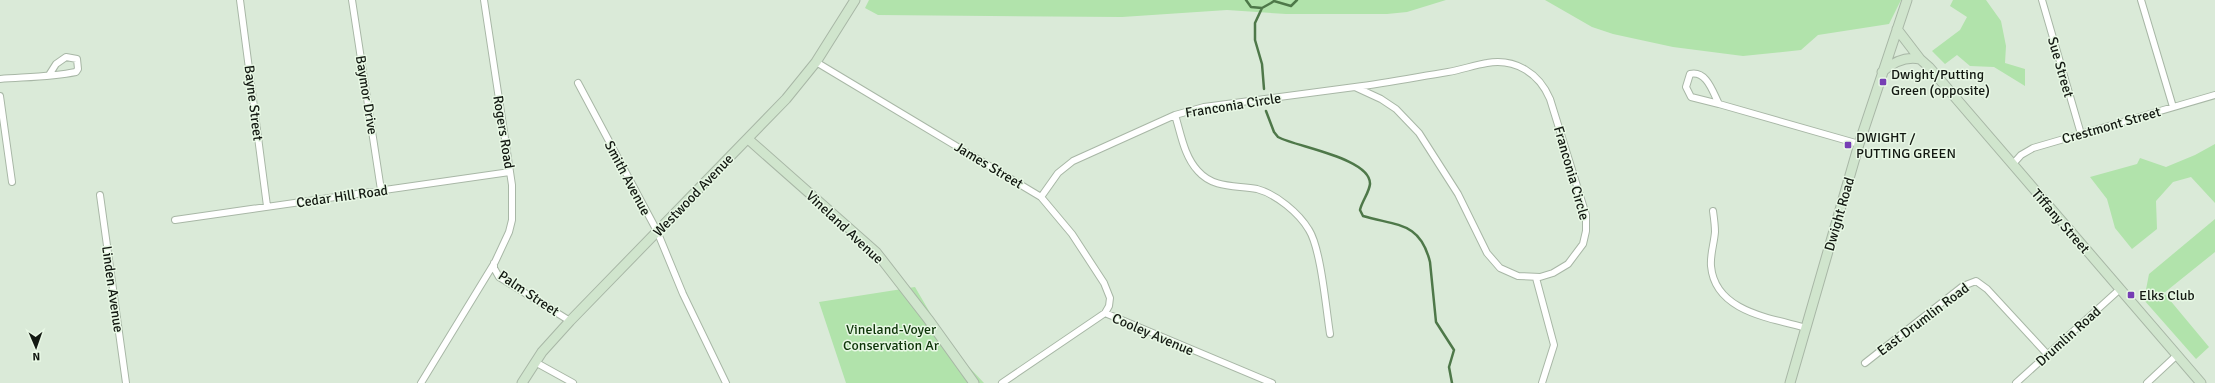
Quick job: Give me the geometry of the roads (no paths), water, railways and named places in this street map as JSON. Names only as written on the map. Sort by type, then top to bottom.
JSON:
[{"type":"main road","name":"Westwood Avenue","points":[[522,383],[535,362],[570,321],[786,99],[816,62],[855,0]]},
{"type":"main road","name":"Dwight Road","points":[[1790,383],[1859,144],[1882,72],[1908,0]]},
{"type":"main road","name":"Tiffany Street","points":[[1897,29],[1920,59],[1931,69],[2201,383]]},
{"type":"main road","points":[[1882,72],[1894,63],[1903,59],[1920,59]]},
{"type":"main road","name":"Vineland Avenue","points":[[748,139],[876,252],[928,319],[974,383]]},
{"type":"street","name":"Bayne Street","points":[[240,0],[267,206]]},
{"type":"street","name":"Baymor Drive","points":[[352,0],[381,190]]},
{"type":"street","name":"Rogers Road","points":[[421,383],[495,262],[509,232],[512,220],[513,202],[510,172],[484,0]]},
{"type":"street","name":"Sue Street","points":[[2042,0],[2081,134]]},
{"type":"street","points":[[2141,0],[2173,107]]},
{"type":"street","points":[[0,79],[49,75],[76,72],[78,69],[77,59],[66,57],[56,64],[49,75]]},
{"type":"street","name":"James Street","points":[[816,62],[1041,196],[1072,234],[1104,283],[1110,298],[1109,306],[1105,313]]},
{"type":"street","name":"Franconia Circle","points":[[1041,196],[1058,173],[1073,161],[1175,115],[1204,107],[1355,87],[1455,71],[1494,62],[1521,67],[1539,80],[1547,92],[1586,215],[1583,244],[1572,260],[1553,273],[1536,278],[1509,274],[1492,259],[1458,194],[1419,133],[1396,109],[1382,100],[1355,87]]},
{"type":"street","points":[[1719,104],[1703,76],[1697,73],[1690,74],[1686,87],[1691,97],[1859,144]]},
{"type":"street","name":"Smith Avenue","points":[[578,83],[657,231],[683,294],[726,383]]},
{"type":"street","name":"Crestmont Street","points":[[2012,165],[2021,155],[2033,148],[2215,95]]},
{"type":"street","points":[[0,96],[12,182]]},
{"type":"street","points":[[1175,115],[1188,156],[1202,175],[1222,186],[1263,191],[1286,205],[1303,220],[1312,235],[1321,277],[1330,334]]},
{"type":"street","name":"Cedar Hill Road","points":[[175,220],[510,172]]},
{"type":"street","name":"Linden Avenue","points":[[100,195],[126,383]]},
{"type":"street","points":[[1713,211],[1715,231],[1711,266],[1714,282],[1722,294],[1741,308],[1806,328]]},
{"type":"street","name":"Palm Street","points":[[495,262],[494,268],[500,277],[570,321]]},
{"type":"street","points":[[1536,278],[1554,345],[1542,383]]},
{"type":"street","name":"East Drumlin Road","points":[[1865,363],[1963,286],[1976,281],[1987,289],[2047,354]]},
{"type":"street","name":"Drumlin Road","points":[[2016,383],[2120,289]]},
{"type":"street","name":"Cooley Avenue","points":[[1002,383],[1105,313],[1272,383]]},
{"type":"street","points":[[2147,383],[2177,354]]},
{"type":"street","points":[[535,362],[573,383]]},
{"type":"waterway","points":[[1246,0],[1251,7],[1262,8]]},
{"type":"waterway","points":[[1264,89],[1262,64],[1255,40],[1255,23],[1262,8],[1274,1],[1291,6],[1297,0]]},
{"type":"waterway","points":[[1266,111],[1274,132],[1278,137],[1346,160],[1359,167],[1367,175],[1370,184],[1360,210],[1363,216],[1405,227],[1420,239],[1426,249],[1430,262],[1436,322],[1454,350],[1449,367],[1452,383]]},
{"type":"place","name":"Dwight/Putting Green (opposite)","points":[[1883,82]]},
{"type":"place","name":"DWIGHT / PUTTING GREEN","points":[[1848,145]]},
{"type":"place","name":"Elks Club","points":[[2131,295]]},
{"type":"park label","name":"Vineland-Voyer Conservation Ar","points":[[891,338]]}]
